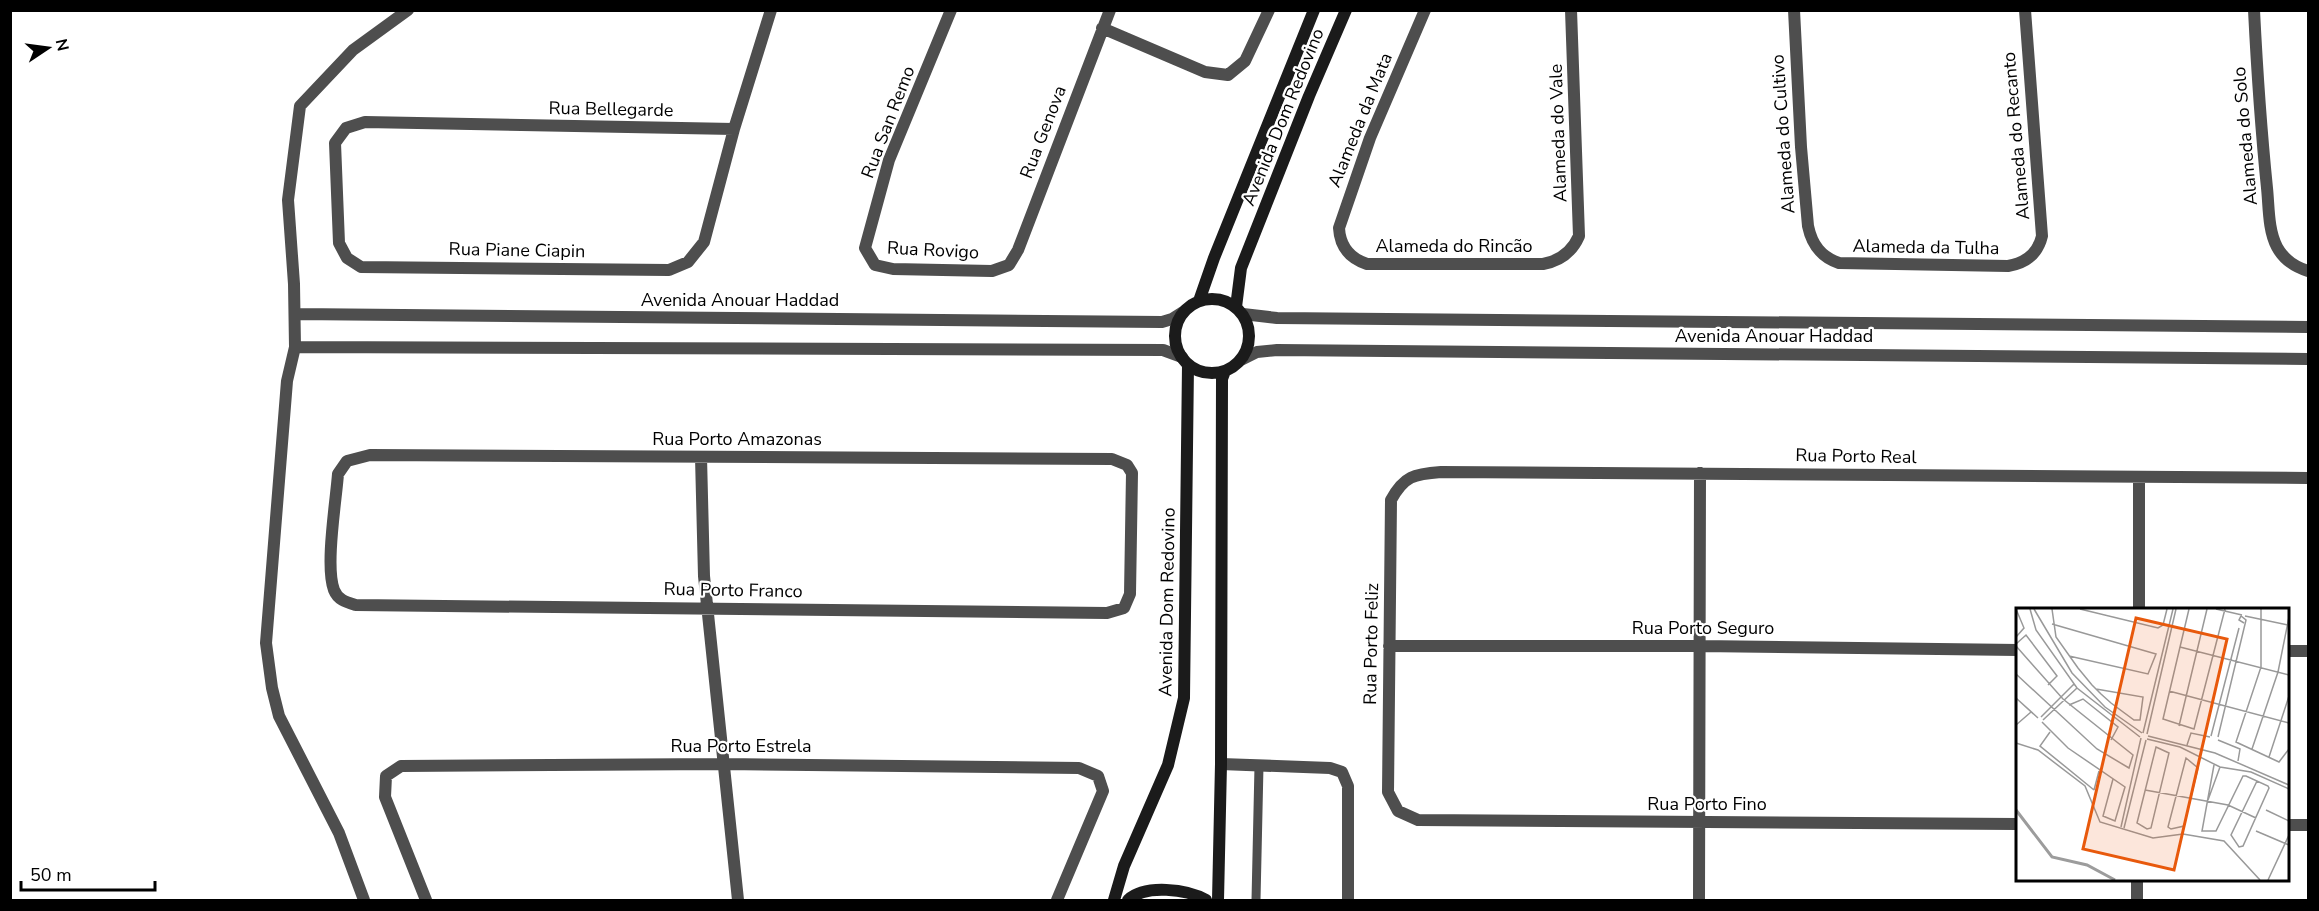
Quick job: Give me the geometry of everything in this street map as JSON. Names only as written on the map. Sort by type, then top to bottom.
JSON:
[{"type":"street","points":[[364,900],[339,833],[279,716],[272,688],[266,644],[287,381],[295,346],[288,200],[300,106],[353,50],[408,10]]},
{"type":"street","points":[[734,129],[771,10]]},
{"type":"street","name":"Rua San Remo","points":[[865,248],[889,160],[951,10]]},
{"type":"street","name":"Rua Genova","points":[[1009,266],[1018,249],[1110,10]]},
{"type":"street","points":[[1102,28],[1205,72],[1228,75],[1245,61],[1269,10]]},
{"type":"street","name":"Avenida Dom Redovino","points":[[1199,301],[1214,258],[1314,10]]},
{"type":"street","name":"Avenida Dom Redovino","points":[[1241,360],[1246,352],[1250,333],[1239,311],[1241,268],[1309,96],[1346,10]]},
{"type":"street","name":"Alameda da Mata","points":[[1342,244],[1339,228],[1345,207],[1382,110],[1425,10]]},
{"type":"street","name":"Alameda do Vale","points":[[1570,252],[1580,236],[1571,10]]},
{"type":"street","name":"Alameda do Cultivo","points":[[1794,10],[1799,125],[1808,226],[1810,236],[1820,252]]},
{"type":"street","name":"Alameda do Recanto","points":[[2025,10],[2028,74],[2042,228],[2040,243],[2032,256]]},
{"type":"street","name":"Alameda do Solo","points":[[2254,10],[2263,152],[2272,231],[2283,256],[2299,268],[2308,271]]},
{"type":"street","name":"Rua Bellegarde","points":[[347,258],[339,243],[335,143],[346,128],[365,122],[734,129]]},
{"type":"street","name":"Rua Piane Ciapin","points":[[347,258],[361,267],[669,270],[688,262],[704,242],[734,129]]},
{"type":"street","name":"Alameda do Rincão","points":[[1342,244],[1353,257],[1367,264],[1543,264],[1552,262],[1570,252]]},
{"type":"street","name":"Rua Rovigo","points":[[865,248],[875,265],[893,269],[992,271],[1009,266]]},
{"type":"street","name":"Alameda da Tulha","points":[[1820,252],[1839,263],[2008,266],[2017,265],[2032,256]]},
{"type":"street","points":[[1184,312],[1199,301],[1219,299],[1239,311]]},
{"type":"street","name":"Avenida Anouar Haddad","points":[[1239,311],[1301,318],[2308,327]]},
{"type":"street","name":"Avenida Anouar Haddad","points":[[295,314],[1162,322],[1184,312]]},
{"type":"street","name":"Avenida Dom Redovino","points":[[1114,900],[1124,866],[1168,765],[1184,698],[1185,361],[1178,349],[1175,330],[1184,312]]},
{"type":"street","points":[[295,346],[1163,350],[1206,373],[1225,371],[1241,360]]},
{"type":"street","name":"Avenida Anouar Haddad","points":[[1241,360],[1257,352],[1276,350],[2308,359]]},
{"type":"street","points":[[1218,900],[1221,764],[1222,380],[1225,371]]},
{"type":"street","name":"Rua Porto Amazonas","points":[[341,600],[334,590],[330,569],[338,474],[346,461],[370,454],[1113,459],[1128,465],[1132,473],[1130,594],[1124,608]]},
{"type":"street","points":[[701,457],[703,553],[707,608],[738,900]]},
{"type":"street","name":"Rua Porto Real","points":[[1406,480],[1417,473],[1441,472],[2308,478]]},
{"type":"street","points":[[1699,900],[1700,473]]},
{"type":"street","points":[[2139,477],[2139,608]]},
{"type":"street","name":"Rua Porto Feliz","points":[[1398,811],[1388,792],[1391,500],[1398,486],[1406,480]]},
{"type":"street","name":"Rua Porto Franco","points":[[341,600],[356,605],[1107,613],[1124,608]]},
{"type":"street","name":"Rua Porto Seguro","points":[[1389,646],[1700,646],[2016,650]]},
{"type":"street","points":[[2289,651],[2308,651]]},
{"type":"street","name":"Rua Porto Estrela","points":[[426,900],[385,796],[386,776],[401,766],[724,764],[1079,768],[1098,777],[1103,791],[1057,900]]},
{"type":"street","points":[[1221,764],[1330,768],[1342,772],[1347,786],[1348,900]]},
{"type":"street","name":"Rua Porto Fino","points":[[1398,811],[1418,820],[2016,824]]},
{"type":"street","points":[[2289,825],[2308,825]]},
{"type":"street","points":[[2137,881],[2137,900]]},
{"type":"street","points":[[1128,900],[1132,896],[1153,891],[1175,890],[1206,900]]},
{"type":"lane","points":[[1257,900],[1259,766]]}]
